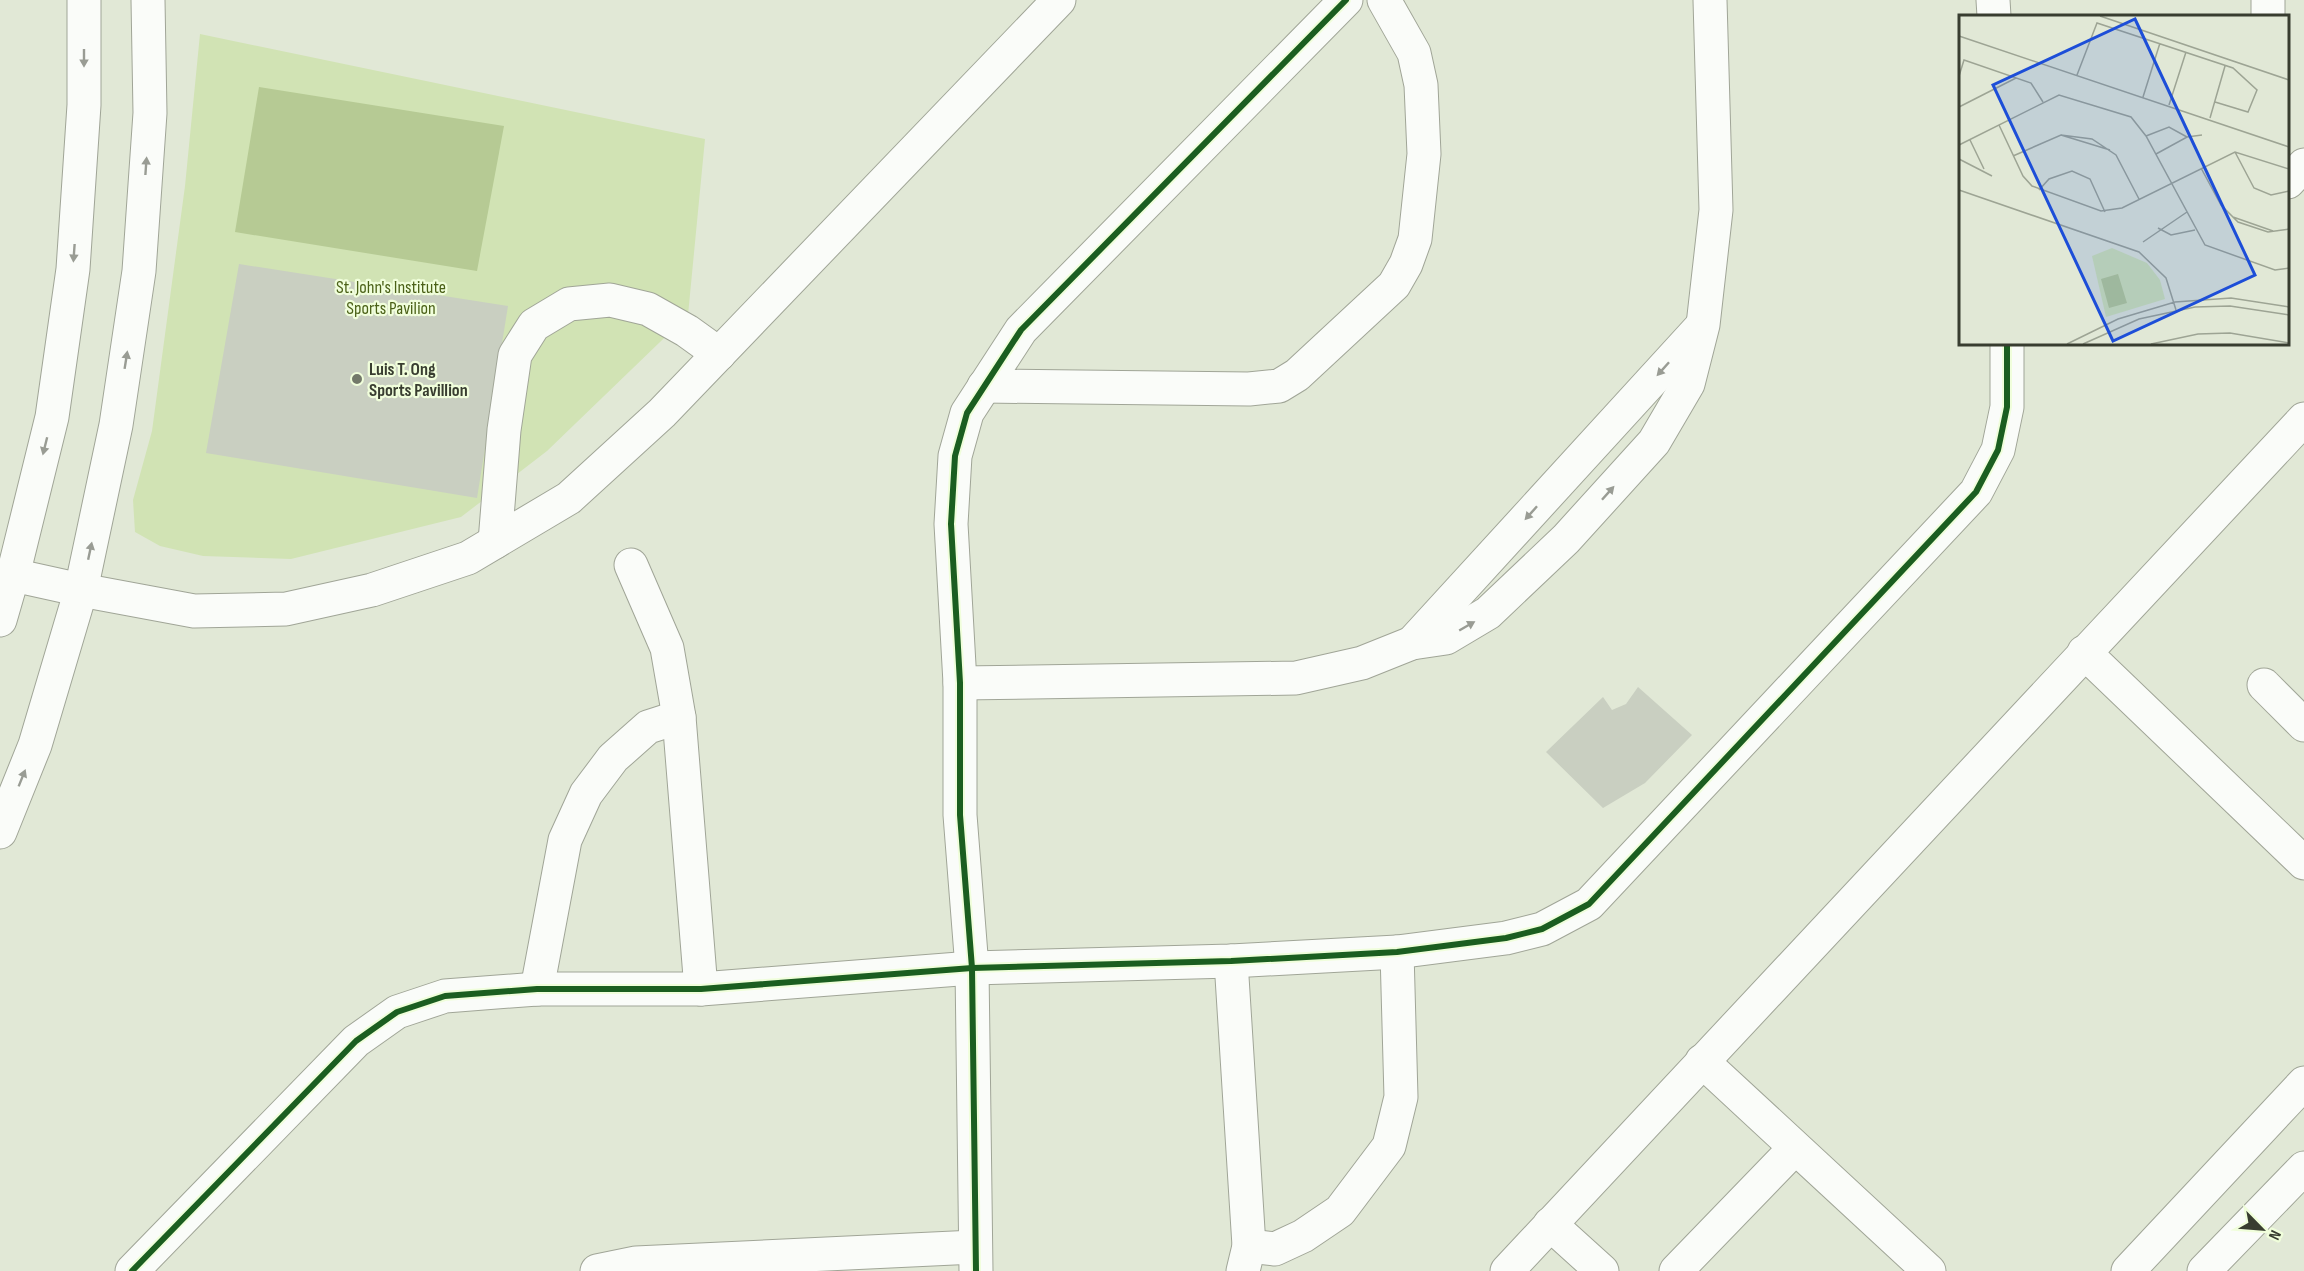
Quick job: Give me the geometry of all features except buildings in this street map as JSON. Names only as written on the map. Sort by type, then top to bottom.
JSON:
[{"type":"street","points":[[0,620],[52,417],[73,270],[84,105],[84,0]]},
{"type":"street","points":[[0,832],[35,745],[81,590],[116,425],[139,271],[150,113],[148,0]]},
{"type":"street","points":[[13,575],[194,611],[286,609],[372,590],[468,558],[569,498],[662,413],[1059,0]]},
{"type":"street","points":[[597,1271],[639,1267],[975,1259],[972,968],[960,815],[960,683],[951,524],[955,456],[967,413],[1021,330],[1346,0]]},
{"type":"street","points":[[984,386],[1249,389],[1279,386],[1297,375],[1394,285],[1406,264],[1415,238],[1424,153],[1421,85],[1414,53],[1384,0]]},
{"type":"street","points":[[960,683],[1296,678],[1362,663],[1412,643],[1446,638],[1488,613],[1574,530],[1654,442],[1688,384],[1702,326],[1716,210],[1710,0]]},
{"type":"street","points":[[1993,0],[1994,15]]},
{"type":"street","points":[[2289,181],[2304,165]]},
{"type":"street","points":[[495,542],[504,430],[515,355],[534,325],[569,304],[610,300],[648,309],[687,331],[719,354]]},
{"type":"street","points":[[1412,643],[1702,326]]},
{"type":"street","points":[[132,1271],[356,1041],[397,1012],[445,996],[537,989],[700,988],[972,968],[1231,961],[1397,952],[1506,938],[1542,929],[1589,904],[1976,492],[1998,450],[2007,407],[2007,345]]},
{"type":"street","points":[[1507,1271],[2304,419]]},
{"type":"street","points":[[631,565],[667,648],[679,717],[700,988]]},
{"type":"street","points":[[2084,652],[2304,863]]},
{"type":"street","points":[[2264,685],[2304,725]]},
{"type":"street","points":[[537,989],[565,840],[586,794],[613,758],[648,728],[679,717]]},
{"type":"street","points":[[1231,961],[1246,1259],[1304,1236],[1340,1211],[1389,1146],[1401,1097],[1397,952]]},
{"type":"street","points":[[1701,1061],[1929,1271]]},
{"type":"street","points":[[2128,1271],[2304,1083]]},
{"type":"street","points":[[1676,1271],[1796,1148]]},
{"type":"street","points":[[2204,1271],[2304,1168]]},
{"type":"street","points":[[1551,1224],[1602,1271]]},
{"type":"green space","name":"St. John's Institute Sports Pavilion","points":[[200,34],[705,139],[688,315],[547,451],[461,517],[291,559],[203,556],[160,546],[135,532],[133,500],[152,431],[185,186]]},
{"type":"shaded area","points":[[259,87],[504,126],[477,271],[235,232]]},
{"type":"cycle path","points":[[976,1271],[972,968],[960,815],[960,683],[951,524],[955,456],[967,413],[1021,330],[1346,0]]},
{"type":"cycle path","points":[[132,1271],[356,1041],[397,1012],[445,996],[537,989],[701,989],[972,968],[1231,961],[1397,952],[1506,938],[1542,929],[1589,904],[1976,492],[1998,450],[2007,407],[2007,345]]},
{"type":"place","name":"Luis T. Ong Sports Pavillion","points":[[357,379]]}]
